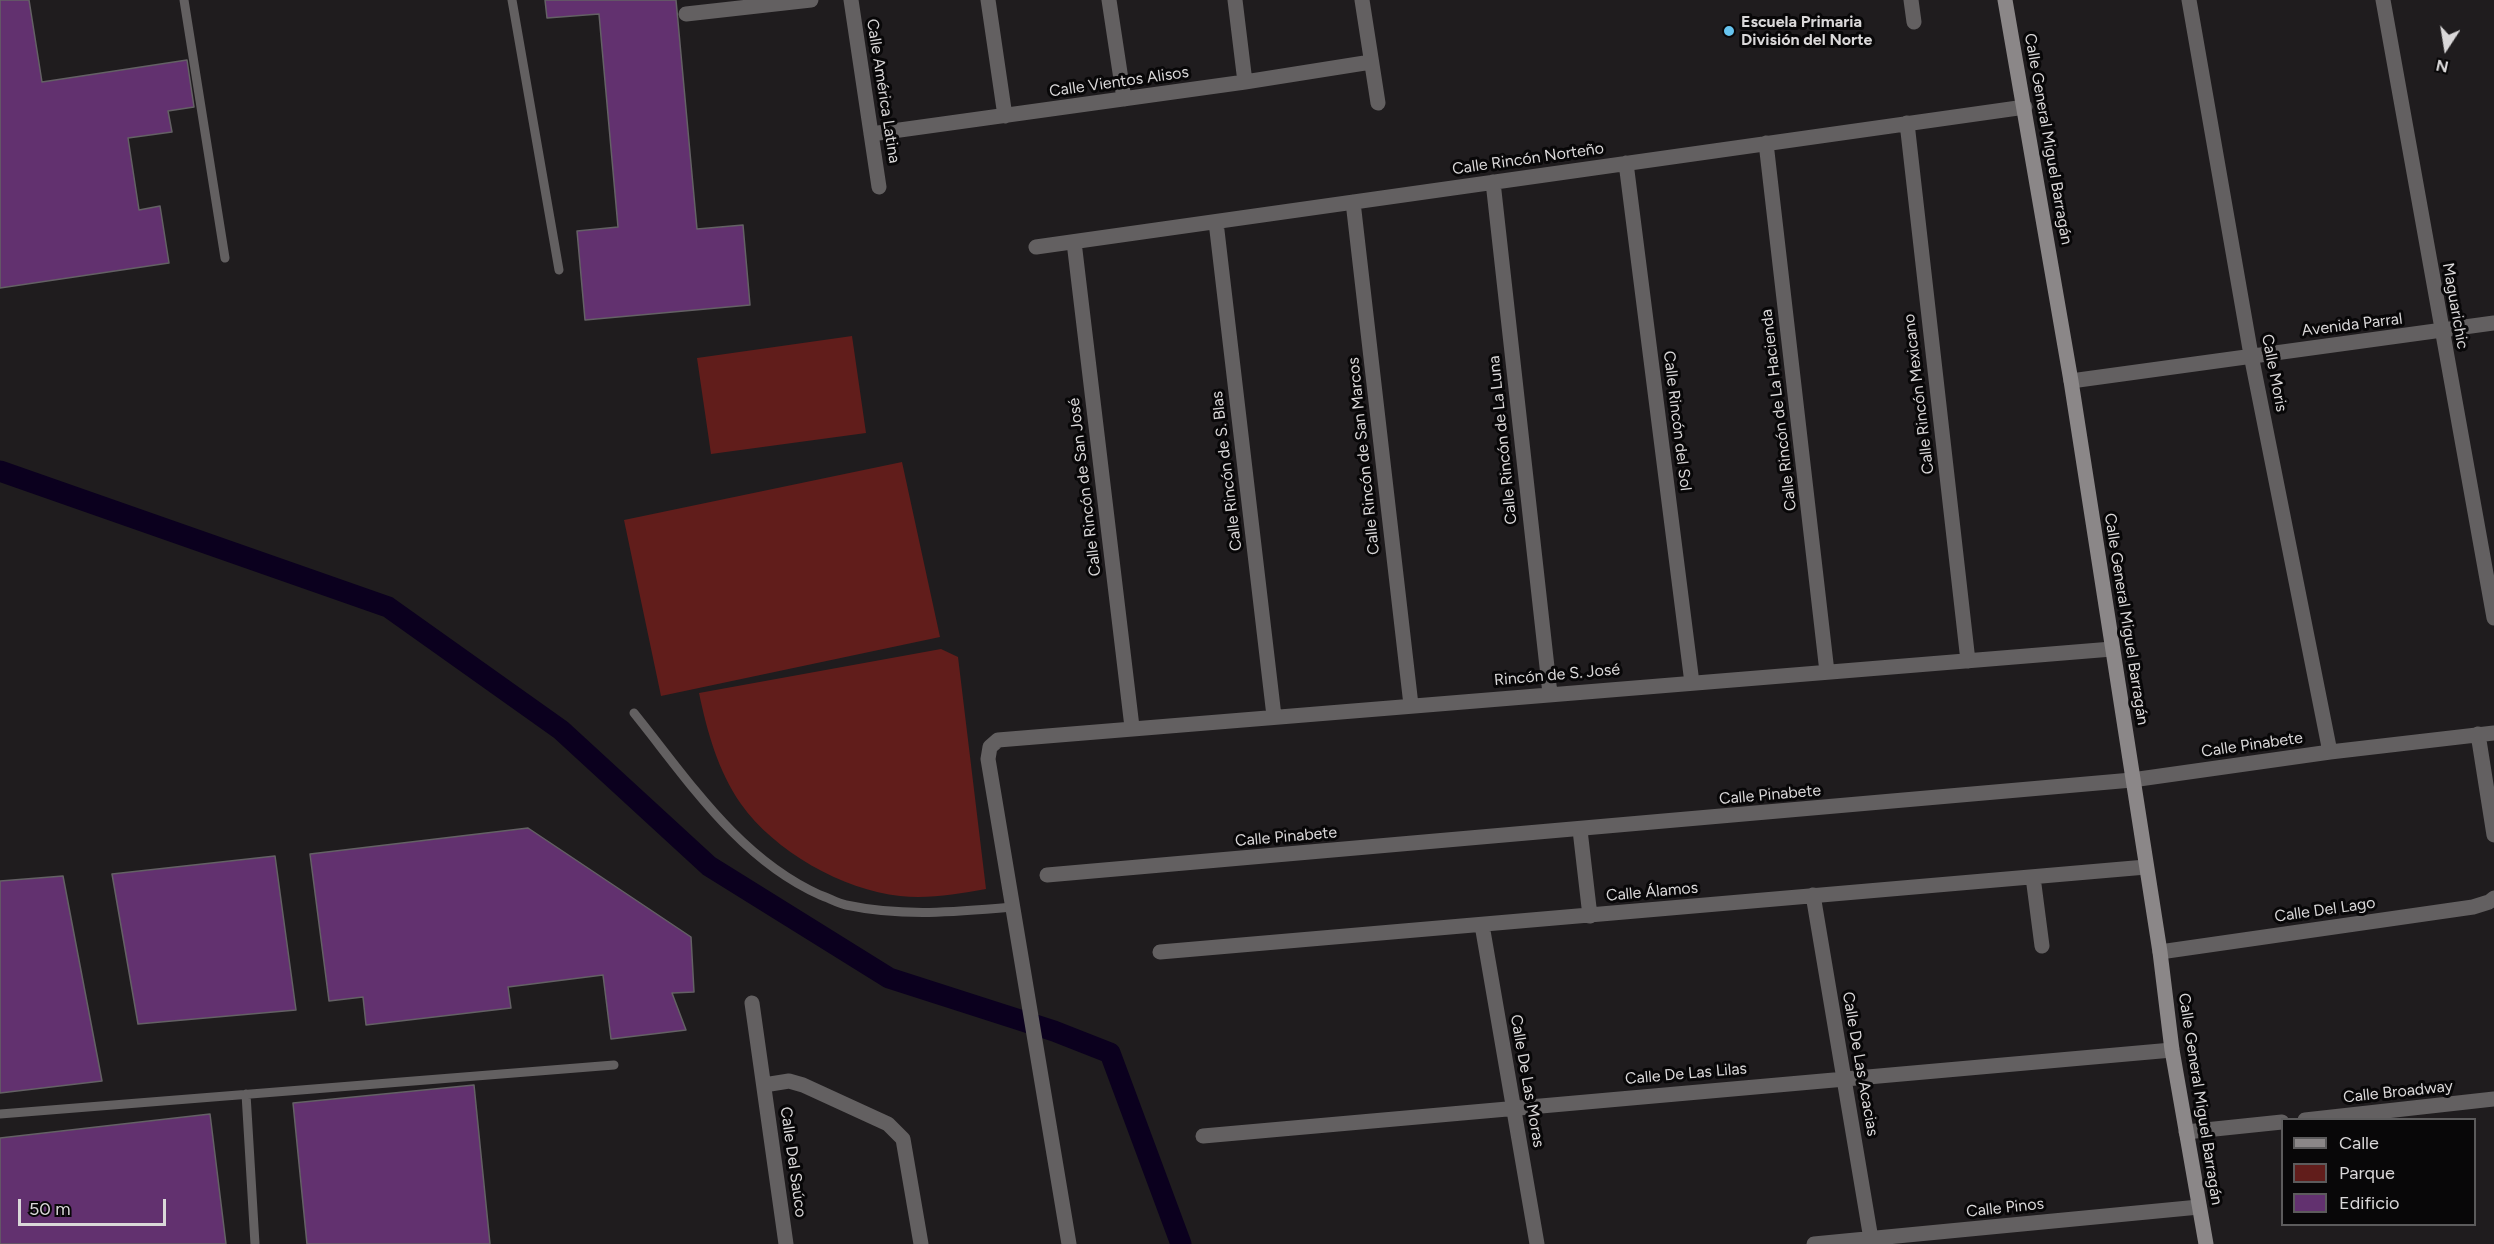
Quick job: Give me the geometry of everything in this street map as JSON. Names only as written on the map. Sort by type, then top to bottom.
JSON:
[{"type":"main road","name":"Calle General Miguel Barragán","points":[[2005,0],[2071,381],[2160,952],[2172,1050],[2206,1244]]},
{"type":"street","points":[[686,14],[811,0]]},
{"type":"street","name":"Calle América Latina","points":[[851,0],[879,187]]},
{"type":"street","points":[[988,0],[1005,116]]},
{"type":"street","points":[[1109,0],[1124,99]]},
{"type":"street","points":[[1235,0],[1245,82]]},
{"type":"street","points":[[1362,0],[1378,103]]},
{"type":"street","points":[[1911,0],[1914,21]]},
{"type":"street","name":"Calle Moris","points":[[2188,0],[2251,355],[2330,752]]},
{"type":"street","name":"Maguarichic","points":[[2383,0],[2442,332],[2492,593],[2494,618]]},
{"type":"street","name":"Calle Vientos Alisos","points":[[871,134],[1245,82],[1371,62]]},
{"type":"street","name":"Calle Rincón Norteño","points":[[1036,247],[2025,107]]},
{"type":"street","name":"Calle Rincón Mexicano","points":[[1906,123],[1968,661]]},
{"type":"street","name":"Calle Rincón de La Hacienda","points":[[1766,144],[1827,672]]},
{"type":"street","name":"Calle Rincón del Sol","points":[[1626,163],[1692,683]]},
{"type":"street","name":"Calle Rincón de La Luna","points":[[1492,182],[1550,694]]},
{"type":"street","name":"Calle Rincón de San Marcos","points":[[1353,202],[1410,705]]},
{"type":"street","name":"Calle Rincón de S. Blas","points":[[1216,222],[1274,716]]},
{"type":"street","name":"Calle Rincón de San José","points":[[1074,242],[1132,727]]},
{"type":"street","name":"Avenida Parral","points":[[2071,381],[2251,355],[2442,332],[2494,323]]},
{"type":"street","name":"Rincón de S. José","points":[[1013,907],[988,759],[990,747],[998,740],[1005,738],[2112,649]]},
{"type":"street","name":"Calle Pinabete","points":[[1047,875],[2132,780],[2330,752],[2494,733]]},
{"type":"street","points":[[2478,734],[2494,836]]},
{"type":"street","points":[[1580,830],[1590,916]]},
{"type":"street","name":"Calle Álamos","points":[[1160,952],[2146,867]]},
{"type":"street","points":[[2033,877],[2042,946]]},
{"type":"street","name":"Calle De Las Acacias","points":[[1813,895],[1871,1239]]},
{"type":"street","name":"Calle Del Lago","points":[[2160,952],[2473,907],[2494,898]]},
{"type":"street","points":[[1013,907],[1069,1244]]},
{"type":"street","name":"Calle De Las Moras","points":[[1482,925],[1537,1244]]},
{"type":"street","name":"Calle Del Saúco","points":[[752,1003],[786,1244]]},
{"type":"street","name":"Calle De Las Lilas","points":[[1203,1136],[2172,1050]]},
{"type":"street","points":[[764,1085],[789,1081],[803,1085],[888,1124],[897,1131],[903,1139],[921,1244]]},
{"type":"street","name":"Calle Broadway","points":[[2314,1118],[2494,1099]]},
{"type":"street","points":[[2187,1132],[2281,1122]]},
{"type":"street","name":"Calle Pinos","points":[[1814,1244],[2199,1207]]},
{"type":"lane","points":[[184,0],[225,258]]},
{"type":"lane","points":[[512,0],[559,270]]},
{"type":"lane","points":[[634,713],[738,839],[770,866],[805,888],[843,904],[881,911],[932,914],[1013,907]]},
{"type":"lane","points":[[0,1114],[614,1065]]},
{"type":"lane","points":[[246,1094],[255,1244]]},
{"type":"green space","points":[[852,336],[866,433],[711,454],[697,358]]},
{"type":"green space","points":[[902,462],[940,637],[661,696],[624,520]]},
{"type":"green space","points":[[941,649],[958,657],[986,889],[911,897],[856,886],[833,877],[791,852],[755,821],[741,804],[726,778],[710,736],[699,693]]},
{"type":"building","points":[[0,0],[29,0],[42,82],[187,60],[194,107],[168,111],[172,132],[128,138],[139,210],[160,206],[169,263],[0,288]]},
{"type":"building","points":[[545,0],[676,0],[697,229],[743,225],[750,305],[585,320],[577,231],[618,227],[599,14],[547,18]]},
{"type":"building","points":[[528,828],[691,937],[694,992],[672,993],[686,1030],[611,1039],[603,975],[508,987],[511,1008],[366,1025],[363,997],[329,1001],[310,854]]},
{"type":"building","points":[[275,856],[296,1010],[138,1024],[112,874]]},
{"type":"building","points":[[63,876],[102,1081],[0,1093],[0,881]]},
{"type":"building","points":[[474,1085],[490,1244],[307,1244],[293,1103]]},
{"type":"building","points":[[210,1114],[226,1244],[0,1244],[0,1138]]},
{"type":"waterway","points":[[0,471],[388,607],[561,730],[709,866],[889,978],[1054,1031],[1110,1053],[1181,1244]]},
{"type":"place","name":"Escuela Primaria División del Norte","points":[[1729,31]]}]
